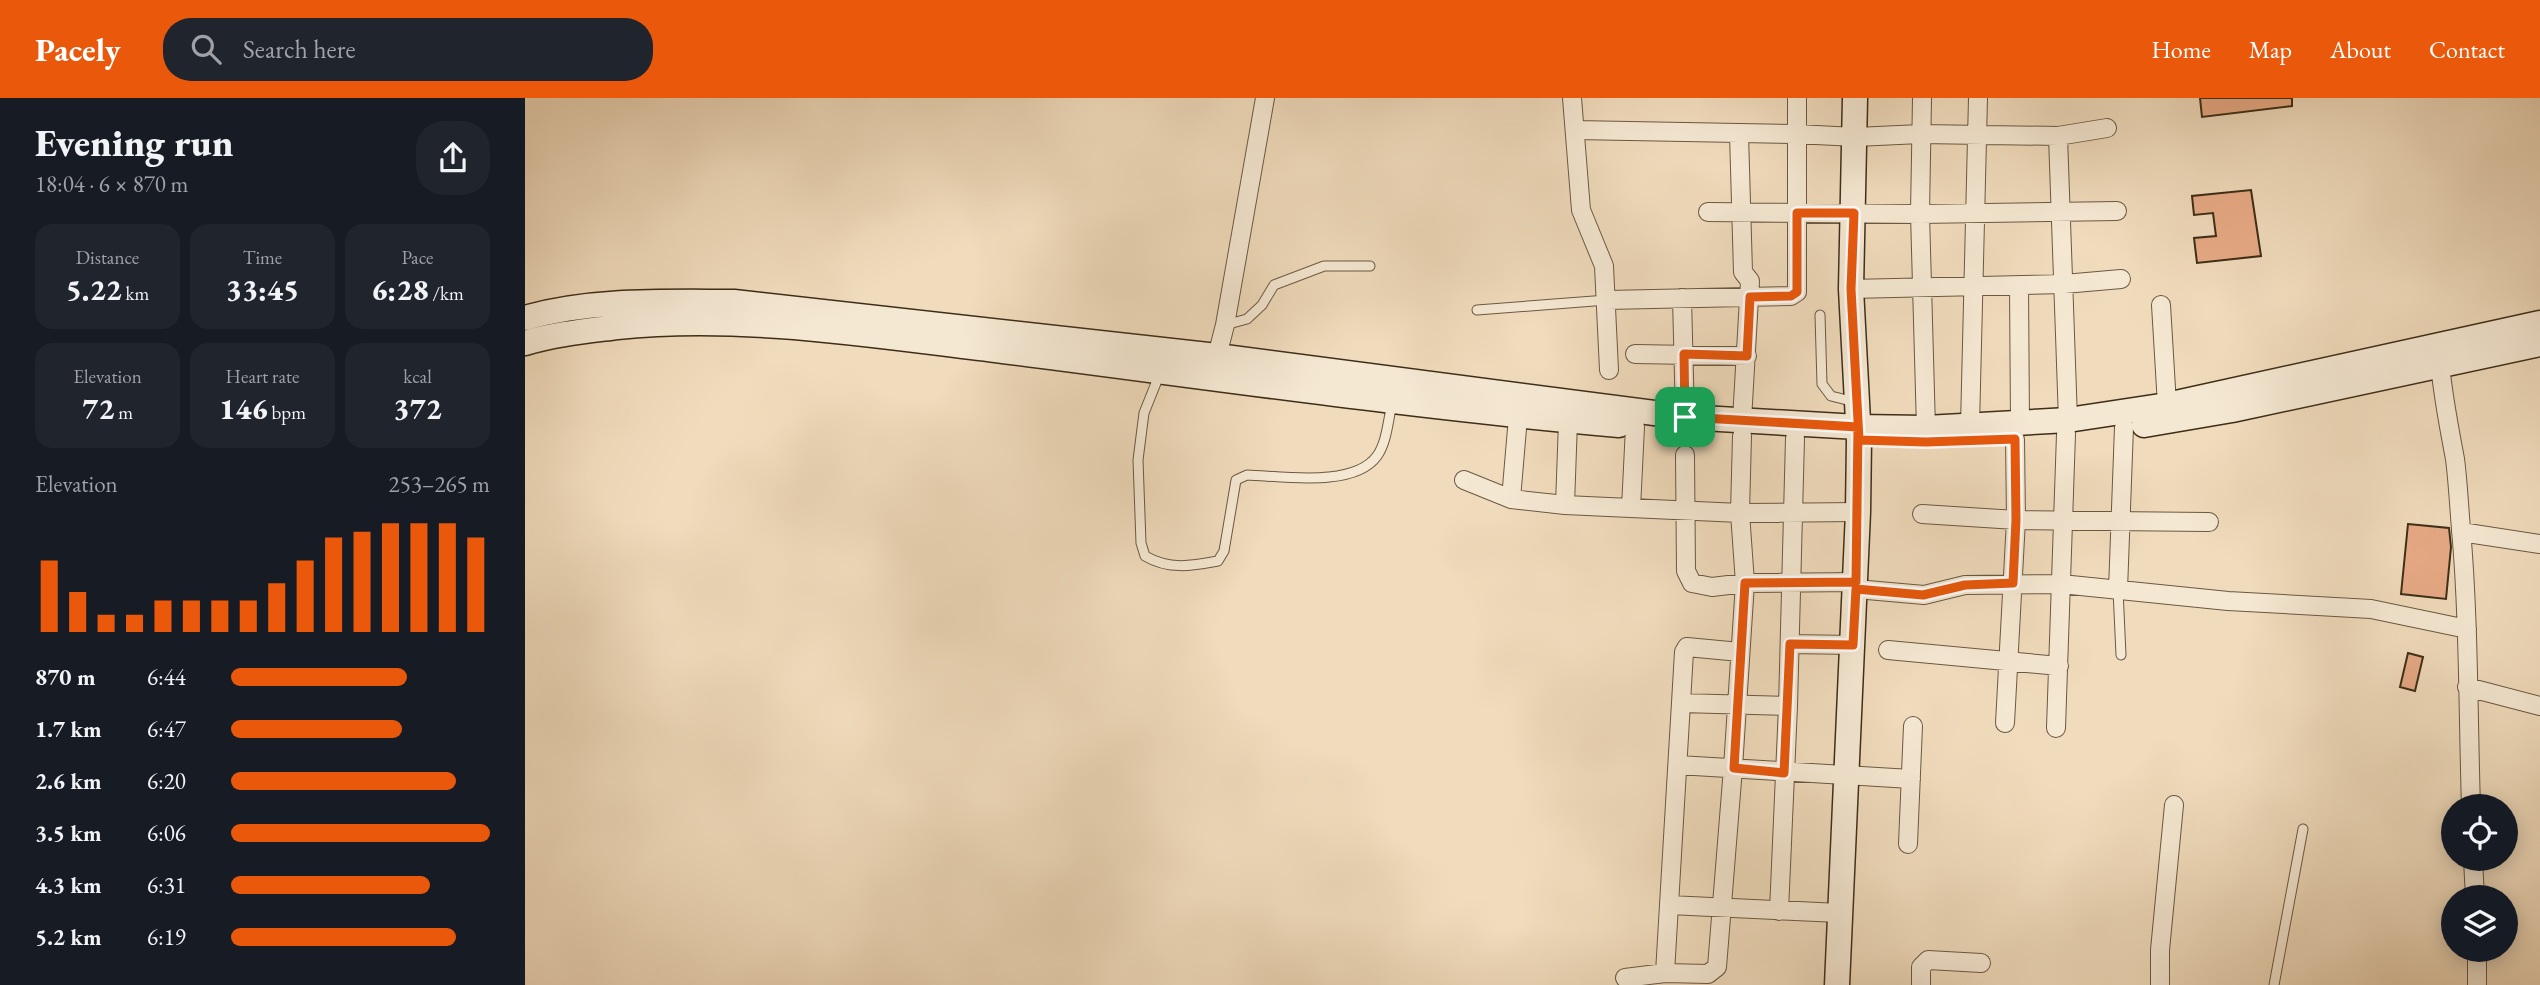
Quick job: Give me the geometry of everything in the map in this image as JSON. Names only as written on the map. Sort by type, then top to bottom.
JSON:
[{"type":"street","points":[[1217,356],[1225,325],[1265,98]]},
{"type":"street","points":[[1572,98],[1581,210],[1601,255],[1607,300],[1609,370]]},
{"type":"street","points":[[1607,300],[1791,296],[1797,292],[1797,98]]},
{"type":"street","points":[[1837,985],[1858,512],[1858,423],[1851,289],[1855,98]]},
{"type":"street","points":[[1922,98],[1920,214],[1926,428]]},
{"type":"street","points":[[1970,426],[1973,212],[1978,98]]},
{"type":"street","points":[[1575,130],[1856,137],[1920,134],[2058,136],[2107,128]]},
{"type":"street","points":[[1625,978],[1665,973],[1708,974],[1717,967],[1734,768],[1745,583],[1740,513],[1750,281],[1743,272],[1739,134]]},
{"type":"street","points":[[2056,728],[2067,427],[2058,136]]},
{"type":"street","points":[[1709,212],[1920,214],[2117,211]]},
{"type":"street","points":[[1851,289],[2064,284],[2121,279]]},
{"type":"street","points":[[2005,723],[2016,520],[2019,285]]},
{"type":"street","points":[[1682,298],[1685,417]]},
{"type":"street","points":[[525,318],[581,307],[655,302],[734,302],[1217,356],[1685,417],[1795,438],[1858,423],[1926,442],[2067,427],[2125,427],[2176,421],[2540,344]]},
{"type":"street","points":[[2161,305],[2167,405]]},
{"type":"street","points":[[525,343],[581,331],[655,323],[732,323],[907,340],[1518,417],[1635,427],[1742,428],[1858,423],[1926,428],[1970,426],[2018,432]]},
{"type":"street","points":[[2067,427],[2540,323]]},
{"type":"street","points":[[1635,354],[1747,356]]},
{"type":"street","points":[[2440,364],[2443,400],[2455,462],[2461,532],[2467,629],[2471,794]]},
{"type":"street","points":[[1511,499],[1518,417]]},
{"type":"street","points":[[1565,505],[1568,421]]},
{"type":"street","points":[[1631,508],[1635,427]]},
{"type":"street","points":[[2117,590],[2125,427]]},
{"type":"street","points":[[1779,911],[1789,706],[1795,438]]},
{"type":"street","points":[[1685,455],[1686,571],[1692,583],[1712,587],[1745,583],[1856,585],[1923,595],[1965,585],[2061,584],[2228,601],[2371,609],[2467,629]]},
{"type":"street","points":[[1464,480],[1511,499],[1565,505],[1740,513],[1858,512]]},
{"type":"street","points":[[1922,514],[2016,520],[2209,522]]},
{"type":"street","points":[[2461,532],[2540,544]]},
{"type":"street","points":[[1790,644],[1853,645]]},
{"type":"street","points":[[1665,973],[1685,652],[1687,647],[1740,652]]},
{"type":"street","points":[[1888,650],[2059,666]]},
{"type":"street","points":[[2467,687],[2540,706]]},
{"type":"street","points":[[1681,703],[1789,706]]},
{"type":"street","points":[[1908,844],[1913,726]]},
{"type":"street","points":[[1678,765],[1911,779]]},
{"type":"street","points":[[2160,985],[2160,950],[2173,805]]},
{"type":"street","points":[[1669,905],[1839,913]]},
{"type":"street","points":[[1921,985],[1921,967],[1928,960],[1981,963]]},
{"type":"street","points":[[2477,962],[2477,985]]},
{"type":"lane","points":[[1225,325],[1247,319],[1262,305],[1274,285],[1324,266],[1370,266]]},
{"type":"lane","points":[[1477,310],[1607,300]]},
{"type":"lane","points":[[1820,315],[1822,384],[1858,423]]},
{"type":"lane","points":[[1161,372],[1144,413],[1138,460],[1141,543],[1145,556],[1158,563],[1185,568],[1218,561],[1224,551],[1235,480],[1247,475],[1325,478],[1349,474],[1367,467],[1378,454],[1386,432],[1392,401]]},
{"type":"lane","points":[[2117,590],[2121,655]]},
{"type":"lane","points":[[2274,985],[2303,829]]},
{"type":"building","points":[[2200,98],[2292,98],[2292,106],[2202,117]]},
{"type":"building","points":[[2251,190],[2261,256],[2197,263],[2194,238],[2216,236],[2213,213],[2194,215],[2192,196]]},
{"type":"building","points":[[2408,524],[2449,528],[2451,547],[2446,599],[2401,594]]},
{"type":"building","points":[[2408,653],[2423,657],[2415,691],[2400,687]]},
{"type":"route","points":[[1797,213],[1854,213],[1851,289],[1859,440],[1926,442],[2015,439],[2016,520],[2013,583],[1965,585],[1923,595],[1856,589],[1853,645],[1790,644],[1784,773],[1734,768],[1745,583],[1856,582],[1858,427],[1685,417],[1684,354],[1747,356],[1750,297],[1791,296],[1797,292],[1797,213]]}]
